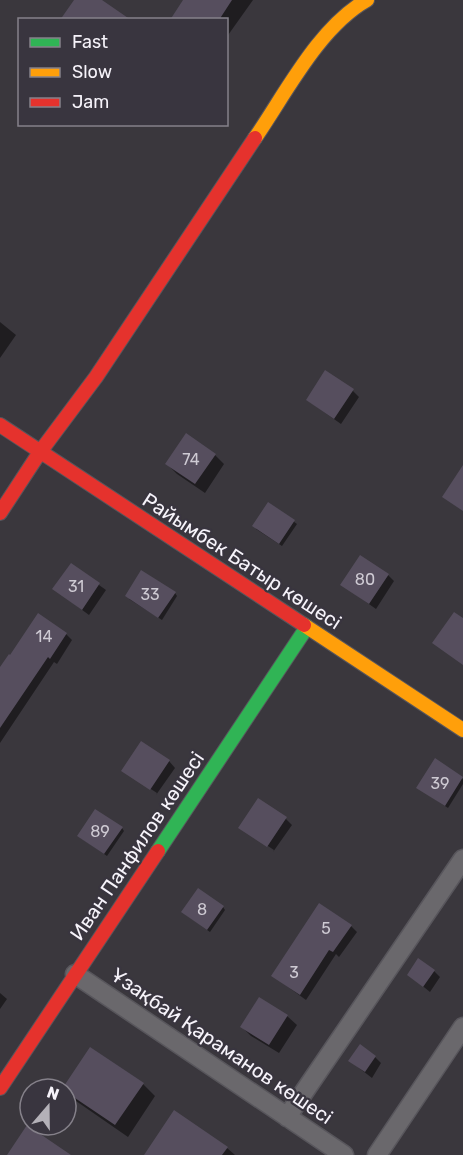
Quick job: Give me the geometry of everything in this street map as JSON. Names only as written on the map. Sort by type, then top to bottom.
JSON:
[{"type":"street","points":[[0,513],[40,452],[96,377],[321,40],[353,8],[367,0]]},
{"type":"street","name":"Райымбек Батыр көшесі","points":[[0,425],[463,730]]},
{"type":"street","name":"Иван Панфилов көшесі","points":[[1,1085],[307,627]]},
{"type":"street","points":[[287,1117],[463,859]]},
{"type":"street","name":"Ұзақбай Қараманов көшесі","points":[[75,974],[344,1155]]},
{"type":"street","points":[[377,1155],[463,1027]]},
{"type":"building","points":[[74,0],[102,0],[128,18],[61,18]]},
{"type":"building","points":[[183,0],[232,0],[220,18],[171,18]]},
{"type":"building","points":[[325,370],[354,389],[334,419],[306,400]]},
{"type":"building","points":[[186,433],[216,454],[195,484],[165,464]]},
{"type":"building","points":[[463,465],[463,511],[442,497]]},
{"type":"building","points":[[268,502],[295,520],[279,544],[252,526]]},
{"type":"building","points":[[360,555],[389,574],[369,604],[340,585]]},
{"type":"building","points":[[71,563],[100,583],[82,610],[52,589]]},
{"type":"building","points":[[141,570],[176,592],[158,618],[125,596]]},
{"type":"building","points":[[454,612],[463,618],[463,665],[432,643]]},
{"type":"building","points":[[38,613],[67,633],[0,728],[0,667]]},
{"type":"building","points":[[141,741],[170,760],[150,790],[121,771]]},
{"type":"building","points":[[435,758],[463,777],[445,806],[416,788]]},
{"type":"building","points":[[258,798],[287,817],[267,847],[238,828]]},
{"type":"building","points":[[95,809],[123,827],[104,854],[77,836]]},
{"type":"building","points":[[198,888],[224,906],[207,930],[181,912]]},
{"type":"building","points":[[319,903],[352,925],[333,952],[329,950],[300,995],[271,976]]},
{"type":"building","points":[[418,958],[435,970],[423,987],[407,975]]},
{"type":"building","points":[[259,997],[288,1015],[269,1045],[240,1027]]},
{"type":"building","points":[[360,1044],[376,1056],[365,1072],[348,1061]]},
{"type":"building","points":[[90,1047],[144,1083],[115,1125],[78,1100],[78,1077],[70,1077]]},
{"type":"building","points":[[174,1110],[228,1147],[222,1155],[144,1155]]},
{"type":"building","points":[[19,1137],[45,1137],[71,1155],[7,1155]]},
{"type":"traffic: fast","points":[[158,851],[307,627]]},
{"type":"traffic: slow","points":[[255,138],[319,44],[350,12],[367,0]]},
{"type":"traffic: slow","points":[[304,625],[463,730]]},
{"type":"traffic: jam","points":[[0,513],[40,452],[96,377],[255,138]]},
{"type":"traffic: jam","points":[[0,425],[304,625]]},
{"type":"traffic: jam","points":[[0,1088],[158,851]]}]
